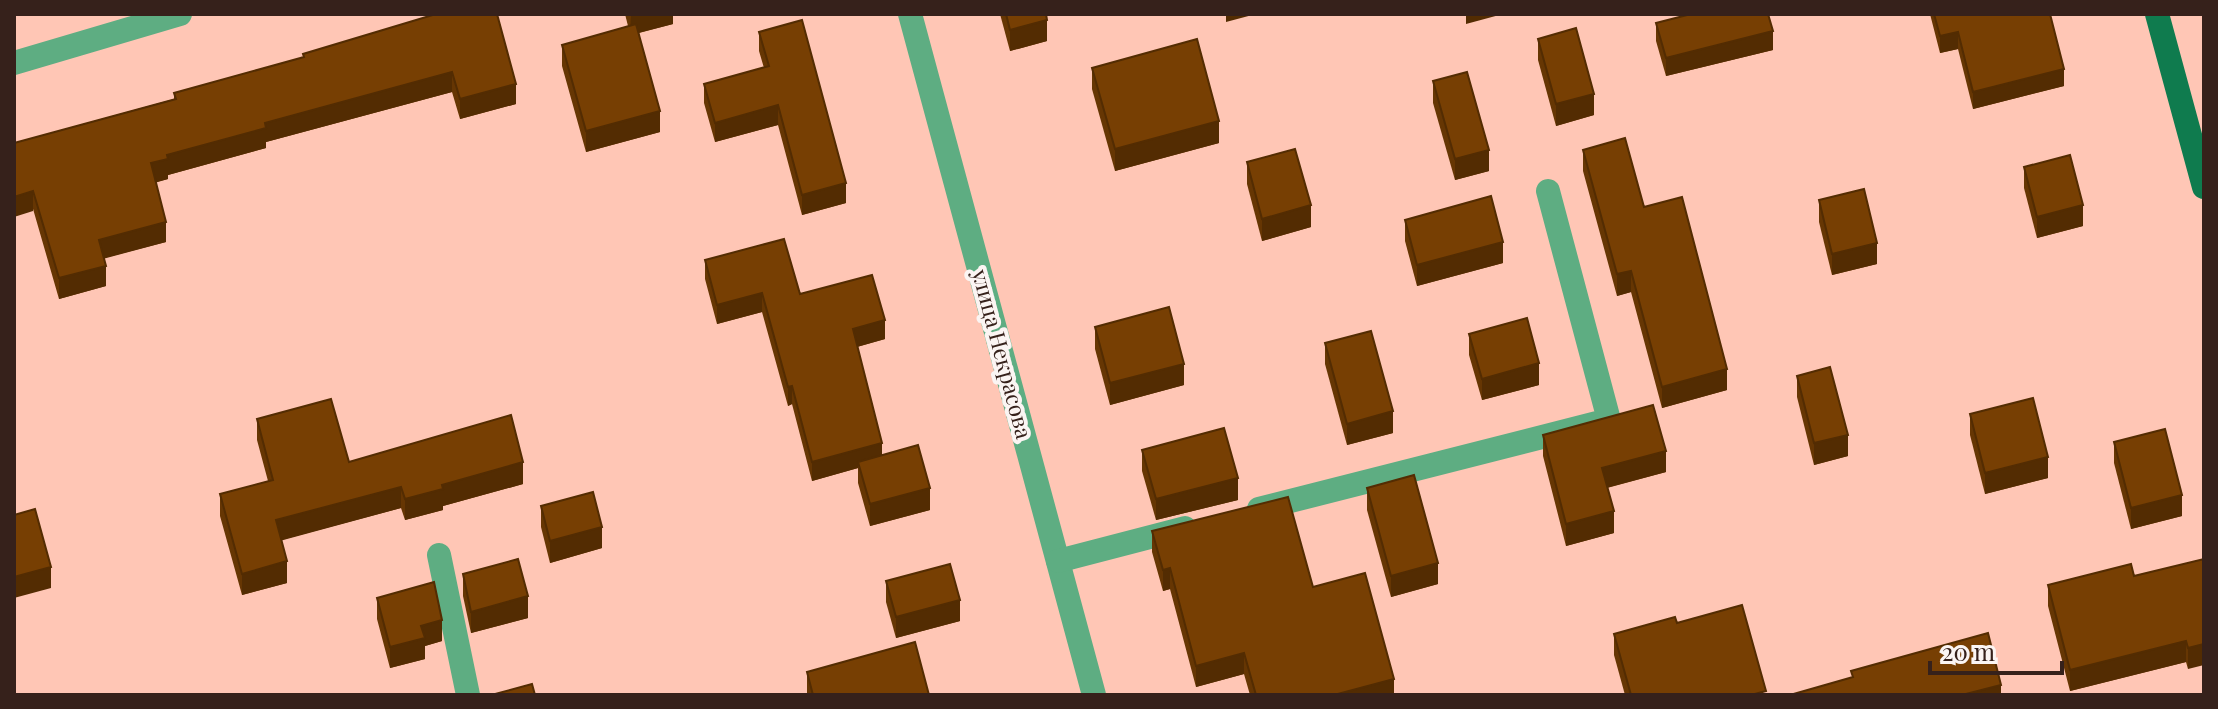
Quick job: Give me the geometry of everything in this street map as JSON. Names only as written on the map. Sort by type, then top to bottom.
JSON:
[{"type":"main road","points":[[2157,14],[2204,187]]},
{"type":"street","points":[[14,63],[180,14]]},
{"type":"street","name":"улица Некрасова","points":[[910,14],[1094,695]]},
{"type":"street","points":[[1242,514],[1609,420],[1548,191]]},
{"type":"street","points":[[1058,561],[1211,521]]},
{"type":"street","points":[[439,555],[468,695]]},
{"type":"building","points":[[436,14],[497,14],[516,84],[460,99],[452,72],[265,123],[266,128],[167,155],[168,159],[151,163],[166,222],[99,240],[106,266],[59,278],[33,191],[14,197],[14,143],[176,99],[174,93],[304,57],[303,54]]},
{"type":"building","points":[[1006,14],[1046,14],[1047,20],[1010,30]]},
{"type":"building","points":[[1691,14],[1768,14],[1773,31],[1666,58],[1656,23]]},
{"type":"building","points":[[1934,14],[2050,14],[2064,69],[1973,92],[1958,32],[1940,36]]},
{"type":"building","points":[[802,20],[846,183],[802,195],[778,105],[715,123],[704,84],[769,66],[759,32]]},
{"type":"building","points":[[636,24],[660,111],[586,131],[562,45]]},
{"type":"building","points":[[1576,28],[1594,94],[1556,104],[1538,39]]},
{"type":"building","points":[[1197,39],[1219,121],[1115,149],[1092,68]]},
{"type":"building","points":[[1467,72],[1489,150],[1455,159],[1433,81]]},
{"type":"building","points":[[1625,138],[1644,207],[1682,197],[1727,369],[1662,387],[1631,271],[1617,274],[1583,150]]},
{"type":"building","points":[[1295,149],[1311,205],[1262,219],[1247,162]]},
{"type":"building","points":[[2070,155],[2083,205],[2037,217],[2024,167]]},
{"type":"building","points":[[1864,189],[1877,243],[1832,254],[1819,200]]},
{"type":"building","points":[[1491,196],[1503,242],[1417,265],[1405,220]]},
{"type":"building","points":[[784,239],[800,294],[872,275],[885,320],[853,329],[882,443],[812,462],[762,293],[717,305],[705,260]]},
{"type":"building","points":[[1169,307],[1184,364],[1110,383],[1095,327]]},
{"type":"building","points":[[1527,318],[1539,363],[1482,379],[1469,334]]},
{"type":"building","points":[[1371,331],[1393,411],[1347,424],[1325,343]]},
{"type":"building","points":[[1830,367],[1848,435],[1814,443],[1797,376]]},
{"type":"building","points":[[2033,398],[2048,457],[1985,473],[1970,414]]},
{"type":"building","points":[[331,399],[349,462],[511,415],[523,462],[405,499],[401,487],[276,520],[287,561],[242,574],[220,494],[273,480],[257,419]]},
{"type":"building","points":[[1653,405],[1666,451],[1602,468],[1614,511],[1566,524],[1543,435]]},
{"type":"building","points":[[1224,428],[1238,478],[1156,499],[1142,450]]},
{"type":"building","points":[[2165,429],[2182,495],[2131,508],[2114,442]]},
{"type":"building","points":[[918,445],[930,488],[870,504],[858,462]]},
{"type":"building","points":[[1414,475],[1438,563],[1391,576],[1367,488]]},
{"type":"building","points":[[593,492],[602,527],[550,541],[541,506]]},
{"type":"building","points":[[1288,497],[1313,587],[1365,573],[1394,679],[1334,695],[1256,695],[1244,653],[1196,666],[1170,568],[1163,570],[1152,531]]},
{"type":"building","points":[[35,509],[51,567],[14,577],[14,515]]},
{"type":"building","points":[[518,559],[528,596],[471,612],[463,574]]},
{"type":"building","points":[[2204,559],[2204,644],[2188,648],[2186,641],[2070,670],[2048,585],[2131,564],[2134,576]]},
{"type":"building","points":[[950,564],[960,600],[896,617],[886,581]]},
{"type":"building","points":[[434,582],[442,620],[421,626],[425,638],[390,647],[377,598]]},
{"type":"building","points":[[1742,605],[1766,691],[1751,695],[1631,695],[1614,634],[1675,617],[1677,623]]},
{"type":"building","points":[[1988,633],[2001,685],[1962,695],[1790,695],[1853,677],[1851,671]]},
{"type":"building","points":[[915,642],[929,695],[813,695],[807,672]]},
{"type":"building","points":[[532,684],[535,695],[495,695],[495,694]]}]
